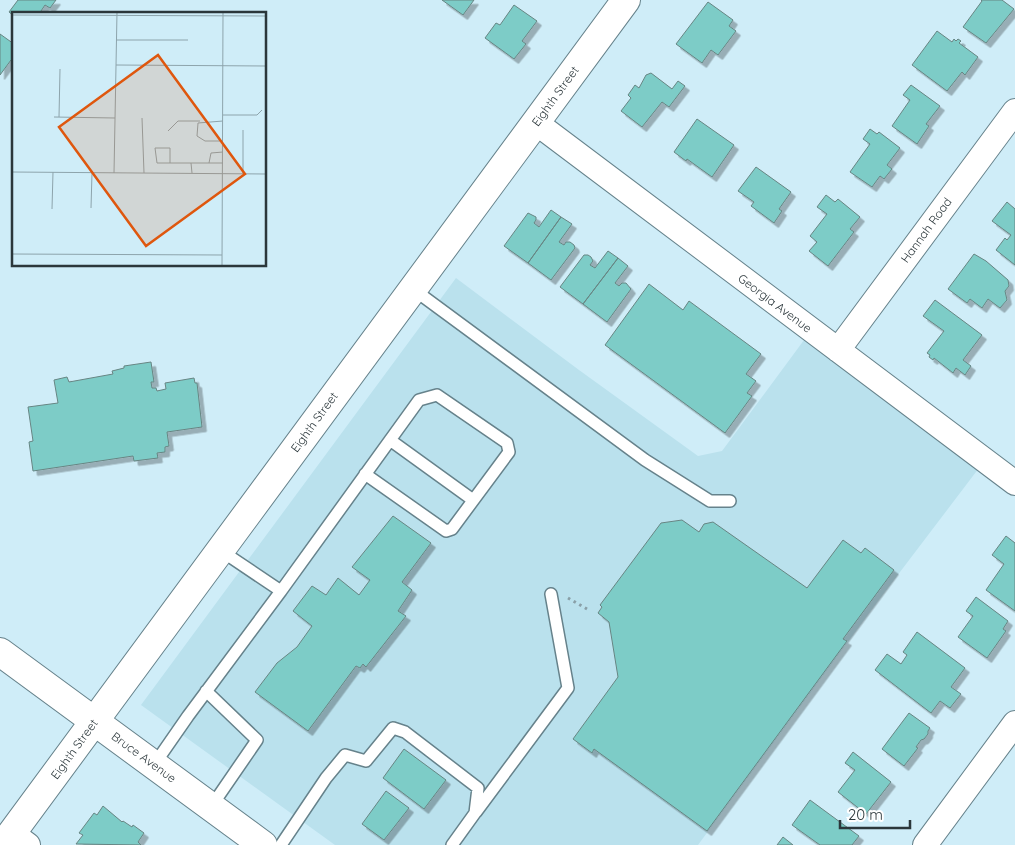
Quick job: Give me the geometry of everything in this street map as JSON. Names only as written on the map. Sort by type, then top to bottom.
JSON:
[{"type":"street","name":"Eighth Street","points":[[14,841],[94,721],[626,0]]},
{"type":"street","name":"Hannah Road","points":[[838,350],[1015,111]]},
{"type":"street","name":"Georgia Avenue","points":[[535,122],[1015,483]]},
{"type":"street","name":"Bruce Avenue","points":[[0,652],[263,845]]},
{"type":"street","points":[[925,845],[1015,723]]},
{"type":"lane","points":[[413,289],[645,460],[710,501],[730,501]]},
{"type":"lane","points":[[154,764],[206,692],[281,590],[365,474],[419,400],[437,395],[507,443],[509,452],[452,529],[446,531],[365,474]]},
{"type":"lane","points":[[390,440],[473,500]]},
{"type":"lane","points":[[220,550],[281,590]]},
{"type":"lane","points":[[452,845],[568,688],[551,594]]},
{"type":"lane","points":[[206,692],[257,740],[211,807]]},
{"type":"lane","points":[[281,845],[326,778],[345,755],[366,760],[393,728],[405,732],[478,788],[475,813]]},
{"type":"shaded area","points":[[456,278],[698,456],[722,451],[807,336],[982,464],[878,601],[698,845],[335,845],[141,705]]},
{"type":"building","points":[[18,0],[56,0],[50,8],[45,5],[40,12],[12,12],[12,14],[9,12]]},
{"type":"building","points":[[442,0],[474,0],[463,15]]},
{"type":"building","points":[[981,0],[1002,0],[1014,9],[986,43],[963,27]]},
{"type":"building","points":[[708,2],[733,20],[729,26],[736,31],[718,55],[711,50],[702,63],[676,44]]},
{"type":"building","points":[[514,5],[537,21],[522,41],[526,44],[514,59],[485,38],[496,23],[500,25]]},
{"type":"building","points":[[937,31],[952,42],[954,39],[956,41],[958,39],[961,41],[959,43],[978,57],[965,75],[962,72],[947,91],[912,65]]},
{"type":"building","points":[[0,34],[12,43],[12,61],[0,75]]},
{"type":"building","points":[[651,73],[672,89],[678,81],[685,86],[669,107],[662,102],[642,127],[621,111],[631,98],[628,95],[635,85],[639,88],[646,75]]},
{"type":"building","points":[[911,85],[940,106],[926,124],[929,126],[917,144],[892,126],[910,100],[903,95]]},
{"type":"building","points":[[697,119],[734,145],[712,177],[674,152]]},
{"type":"building","points":[[870,129],[877,134],[879,132],[900,148],[887,165],[892,169],[884,179],[880,176],[872,187],[850,172],[870,144],[863,139]]},
{"type":"building","points":[[756,167],[791,192],[779,209],[782,211],[774,223],[751,206],[754,202],[738,191]]},
{"type":"building","points":[[826,195],[835,202],[838,199],[860,217],[850,229],[854,232],[828,266],[809,251],[817,242],[810,236],[827,214],[817,207]]},
{"type":"building","points":[[1007,202],[1015,209],[1015,265],[996,250],[1005,238],[1007,240],[1011,235],[992,221]]},
{"type":"building","points":[[551,210],[561,217],[528,263],[504,246],[528,213],[536,217],[534,223],[539,227]]},
{"type":"building","points":[[561,217],[572,224],[559,242],[564,245],[566,242],[570,242],[575,248],[551,280],[528,263]]},
{"type":"building","points":[[608,251],[618,258],[583,304],[560,287],[584,255],[591,257],[593,261],[590,265],[595,268]]},
{"type":"building","points":[[974,254],[986,261],[1008,280],[1009,286],[1005,291],[1007,300],[1000,308],[988,299],[982,308],[970,299],[967,303],[948,289]]},
{"type":"building","points":[[618,258],[628,266],[615,283],[619,286],[622,283],[626,283],[631,289],[607,322],[583,304]]},
{"type":"building","points":[[649,284],[683,310],[689,301],[761,354],[746,374],[756,381],[747,393],[752,396],[725,433],[605,345]]},
{"type":"building","points":[[935,300],[982,335],[963,360],[971,366],[965,375],[956,368],[953,373],[934,358],[933,360],[929,357],[930,355],[927,353],[944,331],[923,316]]},
{"type":"building","points":[[151,362],[154,382],[151,382],[152,388],[156,388],[157,391],[166,389],[165,383],[194,378],[195,383],[197,383],[202,427],[167,432],[169,446],[165,447],[165,452],[157,453],[158,458],[134,461],[133,456],[33,471],[29,442],[33,441],[28,407],[58,403],[54,380],[67,377],[69,382],[113,374],[112,371],[124,368],[124,366]]},
{"type":"building","points":[[393,516],[431,543],[402,582],[412,590],[398,611],[406,616],[366,667],[363,664],[360,668],[356,666],[308,731],[255,692],[277,663],[297,647],[312,626],[293,611],[312,586],[326,595],[338,578],[359,595],[370,580],[352,567]]},
{"type":"building","points":[[682,520],[699,532],[704,524],[713,522],[807,588],[843,540],[861,553],[865,548],[894,570],[843,639],[847,641],[707,831],[594,749],[592,753],[573,739],[618,677],[609,622],[598,613],[602,607],[600,605],[661,523]]},
{"type":"building","points":[[1006,536],[1015,543],[1015,611],[986,590],[1004,564],[992,555]]},
{"type":"building","points":[[976,597],[1008,621],[1003,629],[1006,631],[987,658],[958,637],[973,616],[966,611]]},
{"type":"building","points":[[917,632],[965,668],[951,687],[961,694],[950,708],[940,701],[931,713],[875,670],[887,654],[901,664],[907,655],[903,652]]},
{"type":"building","points":[[909,713],[930,728],[928,734],[921,740],[916,747],[918,748],[904,766],[882,749]]},
{"type":"building","points":[[404,749],[446,780],[424,809],[383,778]]},
{"type":"building","points":[[853,752],[891,782],[866,814],[838,792],[855,770],[845,763]]},
{"type":"building","points":[[386,791],[409,808],[384,840],[362,824]]},
{"type":"building","points":[[810,800],[859,836],[852,845],[820,845],[792,825]]},
{"type":"building","points":[[103,806],[122,822],[132,827],[133,825],[144,833],[138,842],[141,845],[76,844],[83,835],[79,833],[94,813],[97,815]]},
{"type":"building","points":[[783,837],[793,845],[777,845]]}]
